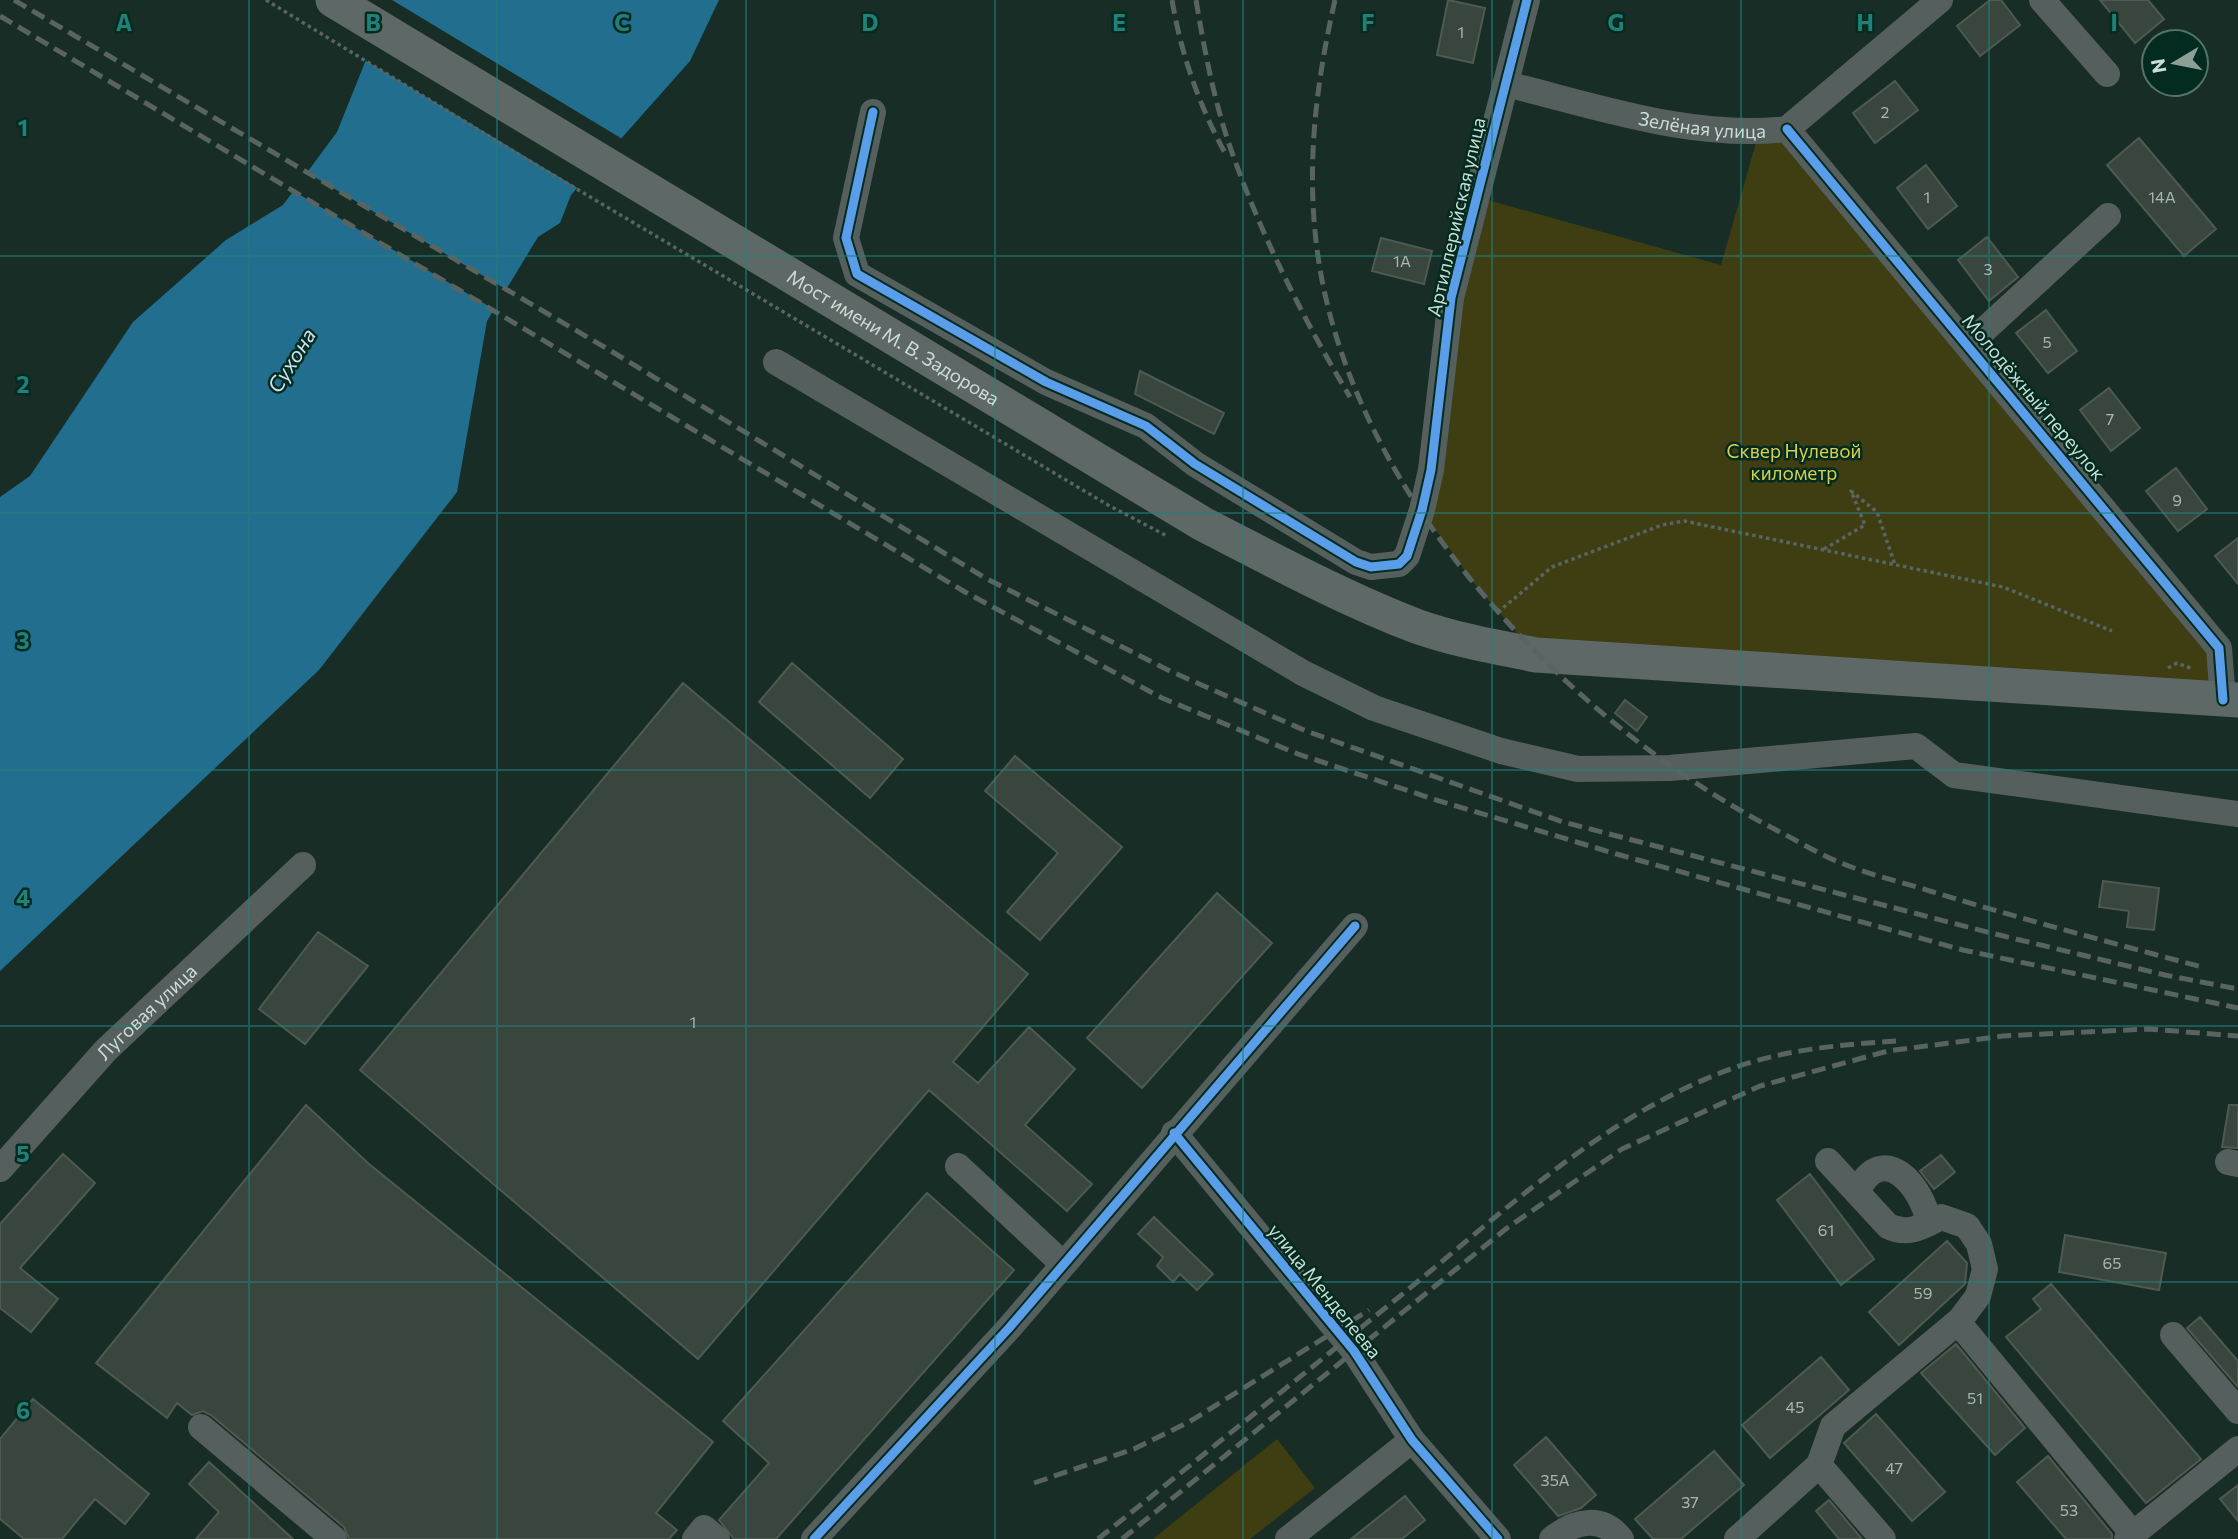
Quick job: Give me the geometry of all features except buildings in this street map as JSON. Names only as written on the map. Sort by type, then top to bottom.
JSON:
[{"type":"main road","name":"Мост имени М. В. Задорова","points":[[333,0],[1203,524],[1366,605],[1418,626],[1471,643],[1536,655],[2231,700]]},
{"type":"street","name":"Артиллерийская улица","points":[[873,112],[846,238],[857,274],[1046,382],[1146,426],[1195,464],[1349,559],[1371,567],[1399,564],[1407,556],[1422,510],[1430,470],[1451,298],[1527,0]]},
{"type":"street","name":"Зелёная улица","points":[[1506,84],[1656,120],[1759,132],[1787,129],[1940,0]]},
{"type":"street","points":[[2042,0],[2107,74]]},
{"type":"street","name":"Молодёжный переулок","points":[[1787,129],[1968,345],[2229,643],[2231,700]]},
{"type":"street","points":[[1968,345],[2108,216]]},
{"type":"street","points":[[776,362],[1303,673],[1374,708],[1501,751],[1578,769],[1670,768],[1916,746],[1954,775],[2238,814]]},
{"type":"street","name":"Луговая улица","points":[[0,1169],[106,1050],[303,865]]},
{"type":"street","points":[[814,1539],[1009,1328],[1174,1133],[1355,926]]},
{"type":"street","name":"улица Менделеева","points":[[1174,1133],[1354,1351],[1412,1440],[1498,1539]]},
{"type":"street","points":[[1737,1539],[1819,1465],[1833,1426],[1958,1322],[1972,1307],[1983,1281],[1985,1269],[1979,1244],[1967,1226],[1941,1217],[1905,1233],[1898,1231],[1888,1226],[1828,1161]]},
{"type":"street","points":[[958,1166],[1063,1264]]},
{"type":"street","points":[[1857,1192],[1864,1178],[1875,1169],[1885,1167],[1895,1170],[1925,1204],[1929,1223]]},
{"type":"street","points":[[1958,1322],[2130,1536],[2238,1449]]},
{"type":"street","points":[[2174,1335],[2238,1411]]},
{"type":"street","points":[[201,1427],[334,1539]]},
{"type":"street","points":[[1288,1539],[1412,1440]]},
{"type":"street","points":[[1819,1465],[1883,1539]]},
{"type":"street","points":[[1552,1539],[1576,1525],[1598,1521],[1613,1529],[1621,1539]]},
{"type":"street","points":[[695,1539],[704,1528],[717,1539]]},
{"type":"path","points":[[266,0],[570,186],[1096,498],[1173,539]]},
{"type":"path","points":[[1822,550],[1865,525],[1851,491],[1877,512],[1895,565]]},
{"type":"path","points":[[1499,612],[1552,568],[1662,525],[1684,521],[2003,587],[2112,631]]},
{"type":"green space","name":"Сквер Нулевой километр","points":[[1787,129],[2219,648],[2223,700],[1536,655],[1473,582],[1422,510],[1477,197],[1721,265],[1759,132]]},
{"type":"green space","points":[[1277,1439],[1315,1488],[1250,1539],[1153,1539]]},
{"type":"water","name":"Сухона","points":[[390,0],[719,0],[690,61],[571,195],[560,223],[538,237],[487,321],[457,492],[319,670],[0,971],[0,497],[30,476],[133,322],[226,240],[283,205],[337,132]]},
{"type":"pier","points":[[386,0],[392,0],[624,140],[581,190],[363,59]]},
{"type":"pier","points":[[304,171],[509,291],[497,311],[290,189]]},
{"type":"railway","points":[[14,0],[611,351],[987,579],[1170,671],[1306,731],[1563,822],[1991,933],[2165,975],[2238,989]]},
{"type":"railway","points":[[1172,0],[1192,79],[1225,153]]},
{"type":"railway","points":[[1196,0],[1218,106],[1240,174],[1282,272],[1350,397]]},
{"type":"railway","points":[[1335,0],[1317,98],[1313,197],[1319,263],[1341,352],[1378,438],[1427,520],[1486,598],[1553,669],[1626,733],[1703,788],[1819,853],[1875,875],[2202,967]]},
{"type":"railway","points":[[0,16],[965,592],[1162,698],[1298,754],[1433,799],[1620,855],[1963,950],[2238,1008]]},
{"type":"railway","points":[[1122,1539],[1507,1228],[1622,1149],[1760,1086],[1888,1051],[2003,1036],[2149,1029],[2238,1036]]},
{"type":"railway","points":[[1098,1539],[1516,1200],[1601,1137],[1646,1109],[1693,1085],[1742,1065],[1799,1051],[1898,1041]]},
{"type":"railway","points":[[1034,1483],[1134,1449],[1189,1422],[1369,1310]]},
{"type":"cycle path","points":[[873,112],[846,238],[857,274],[1046,382],[1146,426],[1195,464],[1356,562],[1371,567],[1399,564],[1407,556],[1422,510],[1431,470],[1451,298],[1527,0]]},
{"type":"cycle path","points":[[1787,129],[2219,648],[2223,700]]},
{"type":"cycle path","points":[[814,1539],[1009,1328],[1355,926]]},
{"type":"cycle path","points":[[1174,1133],[1354,1351],[1412,1440],[1498,1539]]}]
